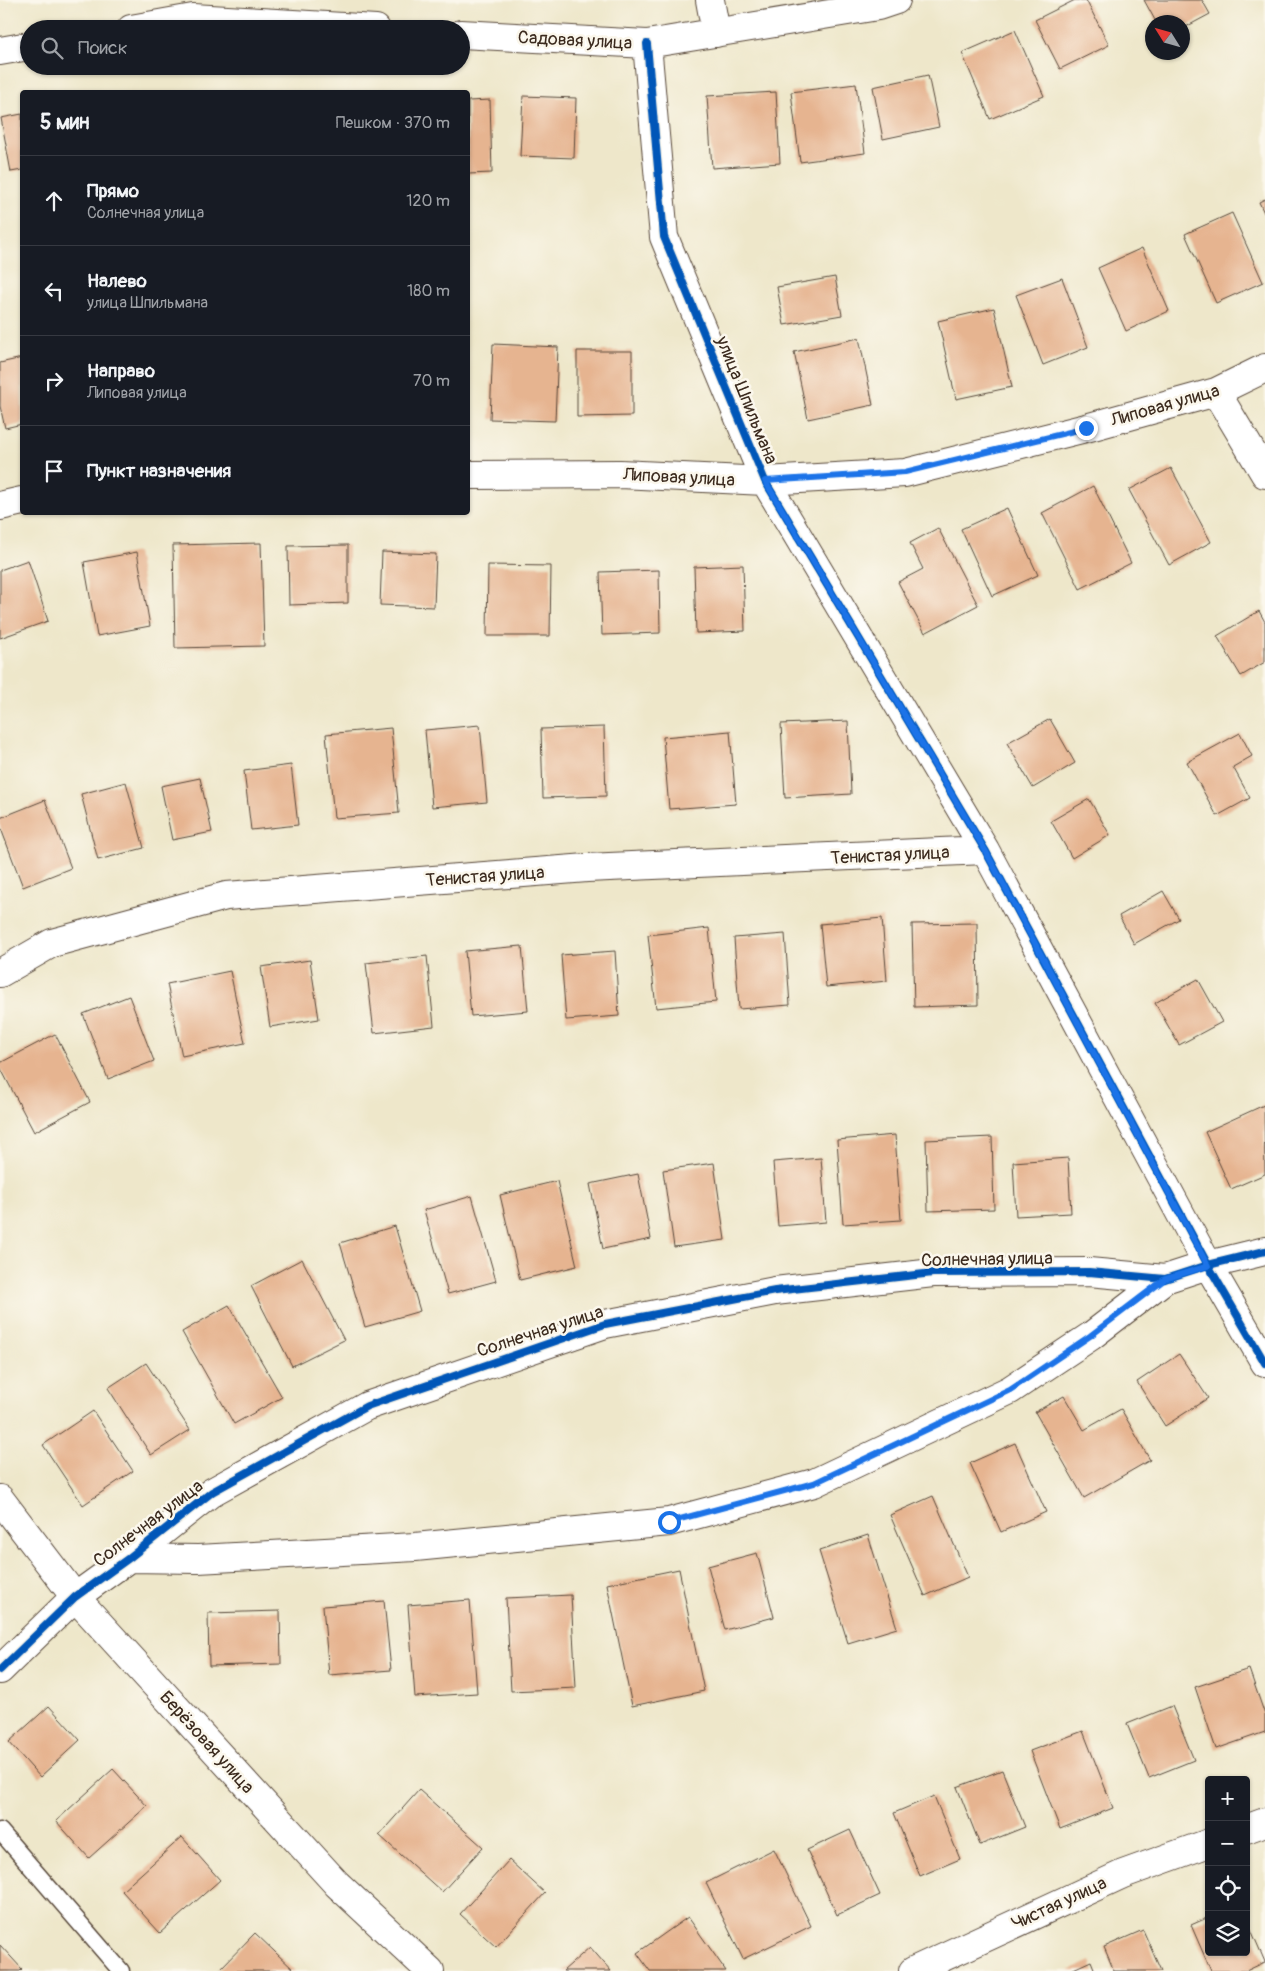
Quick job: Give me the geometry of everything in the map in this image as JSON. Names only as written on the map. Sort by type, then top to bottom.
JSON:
[{"type":"street","points":[[710,0],[716,33]]},
{"type":"street","name":"Садовая улица","points":[[470,34],[647,44],[878,6],[896,0]]},
{"type":"street","points":[[182,20],[193,18],[226,20]]},
{"type":"street","name":"улица Шпильмана","points":[[647,44],[664,238],[765,481],[985,850],[1208,1266],[1265,1363]]},
{"type":"street","points":[[0,51],[20,48]]},
{"type":"street","name":"Липовая улица","points":[[470,475],[620,474],[765,481],[905,472],[1086,428],[1216,392],[1265,368]]},
{"type":"street","points":[[1216,392],[1265,474]]},
{"type":"street","points":[[0,506],[20,501]]},
{"type":"street","name":"Тенистая улица","points":[[0,972],[52,943],[226,896],[587,868],[985,850]]},
{"type":"street","name":"Солнечная улица","points":[[129,1558],[198,1559],[415,1547],[669,1522],[805,1486],[1010,1390],[1090,1336],[1165,1279],[1265,1251]]},
{"type":"street","name":"Солнечная улица","points":[[0,1670],[75,1597],[129,1558],[212,1492],[367,1406],[605,1324],[775,1291],[933,1273],[1089,1272],[1165,1279]]},
{"type":"street","name":"Берёзовая улица","points":[[0,1499],[75,1597],[337,1884],[430,1971]]},
{"type":"street","points":[[1250,1828],[1265,1822]]},
{"type":"street","name":"Чистая улица","points":[[913,1971],[1123,1874],[1205,1844]]},
{"type":"lane","points":[[0,1830],[121,1971]]},
{"type":"building","points":[[1075,0],[1086,0],[1109,45],[1060,69],[1035,20]]},
{"type":"building","points":[[1144,0],[1202,0],[1210,14],[1190,25],[1190,15],[1152,15]]},
{"type":"building","points":[[1015,30],[1044,96],[990,119],[962,53]]},
{"type":"building","points":[[928,75],[939,127],[883,139],[873,87]]},
{"type":"building","points":[[856,84],[865,153],[800,162],[791,92]]},
{"type":"building","points":[[776,92],[780,163],[712,168],[707,96]]},
{"type":"building","points":[[523,96],[576,98],[574,158],[520,156]]},
{"type":"building","points":[[490,100],[492,173],[470,174],[470,101]]},
{"type":"building","points":[[20,114],[20,170],[11,172],[1,118]]},
{"type":"building","points":[[1265,199],[1265,215],[1259,202]]},
{"type":"building","points":[[1232,213],[1263,282],[1216,303],[1185,234]]},
{"type":"building","points":[[1142,248],[1169,311],[1126,331],[1098,268]]},
{"type":"building","points":[[835,277],[842,315],[784,325],[777,287]]},
{"type":"building","points":[[1062,278],[1088,347],[1043,365],[1016,295]]},
{"type":"building","points":[[994,308],[1012,387],[956,399],[938,321]]},
{"type":"building","points":[[859,338],[873,405],[808,419],[794,352]]},
{"type":"building","points":[[493,344],[558,347],[555,421],[490,419]]},
{"type":"building","points":[[577,351],[632,351],[632,416],[577,417]]},
{"type":"building","points":[[20,358],[20,424],[5,428],[0,406],[0,363]]},
{"type":"building","points":[[1171,468],[1211,542],[1169,565],[1129,490]]},
{"type":"building","points":[[1093,486],[1131,563],[1080,589],[1042,513]]},
{"type":"building","points":[[1007,508],[1038,575],[992,596],[961,529]]},
{"type":"building","points":[[938,528],[978,605],[925,633],[898,582],[923,569],[910,543]]},
{"type":"building","points":[[261,543],[264,646],[175,648],[173,545]]},
{"type":"building","points":[[348,545],[348,603],[289,605],[288,546]]},
{"type":"building","points":[[137,552],[150,626],[97,636],[84,562]]},
{"type":"building","points":[[382,552],[436,554],[434,607],[380,605]]},
{"type":"building","points":[[28,560],[48,621],[0,638],[0,570]]},
{"type":"building","points":[[488,565],[551,566],[550,636],[487,636]]},
{"type":"building","points":[[743,565],[745,631],[696,633],[694,567]]},
{"type":"building","points":[[659,570],[660,633],[602,635],[600,572]]},
{"type":"building","points":[[1259,611],[1265,622],[1265,662],[1241,676],[1217,636]]},
{"type":"building","points":[[1050,719],[1075,763],[1033,788],[1007,743]]},
{"type":"building","points":[[848,721],[851,794],[785,798],[781,724]]},
{"type":"building","points":[[480,725],[487,802],[432,807],[425,730]]},
{"type":"building","points":[[604,727],[606,796],[543,798],[541,729]]},
{"type":"building","points":[[391,728],[399,813],[334,818],[326,734]]},
{"type":"building","points":[[730,731],[736,804],[669,809],[663,737]]},
{"type":"building","points":[[1240,733],[1252,756],[1233,767],[1250,798],[1217,816],[1187,762]]},
{"type":"building","points":[[291,765],[298,825],[251,830],[244,771]]},
{"type":"building","points":[[200,778],[212,832],[172,840],[161,786]]},
{"type":"building","points":[[126,782],[144,848],[98,860],[81,794]]},
{"type":"building","points":[[1089,799],[1110,835],[1072,858],[1051,821]]},
{"type":"building","points":[[45,800],[71,868],[23,887],[0,826],[0,818]]},
{"type":"building","points":[[1163,891],[1179,919],[1134,944],[1119,916]]},
{"type":"building","points":[[882,918],[887,981],[826,987],[820,924]]},
{"type":"building","points":[[977,923],[978,1005],[914,1007],[912,924]]},
{"type":"building","points":[[709,928],[716,1002],[656,1008],[648,935]]},
{"type":"building","points":[[785,934],[790,1005],[739,1009],[734,938]]},
{"type":"building","points":[[522,946],[528,1011],[471,1016],[465,951]]},
{"type":"building","points":[[615,951],[619,1016],[566,1020],[561,955]]},
{"type":"building","points":[[427,956],[434,1026],[374,1033],[366,963]]},
{"type":"building","points":[[310,960],[319,1019],[270,1027],[261,967]]},
{"type":"building","points":[[230,971],[245,1043],[182,1056],[167,984]]},
{"type":"building","points":[[1198,979],[1222,1022],[1179,1045],[1155,1003]]},
{"type":"building","points":[[129,996],[154,1061],[108,1079],[83,1014]]},
{"type":"building","points":[[55,1034],[90,1102],[34,1132],[0,1067],[0,1063]]},
{"type":"building","points":[[1264,1105],[1265,1174],[1231,1189],[1205,1132]]},
{"type":"building","points":[[895,1135],[901,1220],[843,1224],[837,1140]]},
{"type":"building","points":[[992,1137],[994,1209],[928,1211],[926,1140]]},
{"type":"building","points":[[821,1158],[826,1222],[778,1226],[773,1162]]},
{"type":"building","points":[[1068,1158],[1071,1213],[1016,1216],[1013,1162]]},
{"type":"building","points":[[714,1163],[725,1240],[674,1247],[663,1170]]},
{"type":"building","points":[[638,1174],[651,1239],[603,1249],[590,1184]]},
{"type":"building","points":[[557,1181],[577,1266],[520,1280],[500,1195]]},
{"type":"building","points":[[472,1196],[496,1281],[448,1294],[424,1210]]},
{"type":"building","points":[[395,1226],[420,1311],[365,1327],[340,1243]]},
{"type":"building","points":[[302,1259],[344,1340],[292,1366],[251,1286]]},
{"type":"building","points":[[229,1305],[282,1397],[234,1424],[182,1332]]},
{"type":"building","points":[[1179,1354],[1208,1398],[1165,1426],[1137,1382]]},
{"type":"building","points":[[146,1363],[190,1430],[151,1455],[108,1388]]},
{"type":"building","points":[[1064,1396],[1084,1430],[1121,1409],[1150,1460],[1084,1498],[1035,1412]]},
{"type":"building","points":[[93,1411],[133,1471],[83,1505],[43,1445]]},
{"type":"building","points":[[1015,1443],[1046,1512],[1001,1532],[970,1463]]},
{"type":"building","points":[[933,1496],[968,1577],[925,1596],[890,1515]]},
{"type":"building","points":[[868,1535],[897,1628],[848,1643],[819,1551]]},
{"type":"building","points":[[757,1553],[774,1617],[725,1630],[708,1566]]},
{"type":"building","points":[[679,1569],[704,1691],[632,1706],[607,1584]]},
{"type":"building","points":[[571,1595],[576,1688],[511,1691],[506,1598]]},
{"type":"building","points":[[470,1600],[477,1693],[415,1697],[408,1605]]},
{"type":"building","points":[[384,1601],[391,1670],[329,1675],[323,1606]]},
{"type":"building","points":[[280,1611],[281,1664],[209,1666],[208,1613]]},
{"type":"building","points":[[1249,1669],[1265,1715],[1265,1732],[1216,1749],[1195,1687]]},
{"type":"building","points":[[49,1706],[80,1740],[40,1777],[9,1742]]},
{"type":"building","points":[[1172,1706],[1194,1760],[1149,1778],[1127,1724]]},
{"type":"building","points":[[1083,1731],[1113,1808],[1060,1829],[1030,1751]]},
{"type":"building","points":[[113,1769],[147,1806],[89,1858],[56,1821]]},
{"type":"building","points":[[1002,1770],[1025,1827],[980,1845],[957,1787]]},
{"type":"building","points":[[419,1790],[483,1847],[442,1892],[379,1835]]},
{"type":"building","points":[[934,1796],[960,1859],[920,1876],[894,1813]]},
{"type":"building","points":[[850,1830],[880,1895],[837,1915],[807,1850]]},
{"type":"building","points":[[182,1837],[220,1880],[160,1933],[122,1891]]},
{"type":"building","points":[[774,1849],[811,1926],[743,1959],[706,1883]]},
{"type":"building","points":[[509,1860],[545,1893],[496,1947],[460,1914]]},
{"type":"building","points":[[688,1917],[726,1971],[650,1971],[637,1953]]},
{"type":"building","points":[[1205,1919],[1205,1956],[1250,1956],[1250,1927],[1265,1962],[1246,1971],[1211,1971],[1191,1925]]},
{"type":"building","points":[[1143,1930],[1161,1971],[1114,1971],[1104,1947]]},
{"type":"building","points":[[255,1933],[295,1971],[218,1971]]},
{"type":"building","points":[[0,1945],[22,1969],[20,1971],[0,1971]]},
{"type":"building","points":[[590,1947],[611,1971],[563,1971]]},
{"type":"building","points":[[1091,1961],[1095,1971],[1069,1971]]},
{"type":"cycle path","points":[[647,44],[664,237],[765,481],[985,850],[1208,1265],[1265,1363]]},
{"type":"cycle path","points":[[0,1670],[75,1597],[129,1558],[212,1492],[367,1406],[605,1324],[775,1291],[933,1273],[1089,1272],[1165,1279],[1208,1265],[1265,1251]]},
{"type":"route","points":[[669,1522],[814,1483],[1010,1390],[1090,1336],[1165,1279],[1208,1266],[985,850],[765,481],[905,472],[1086,428]]}]
